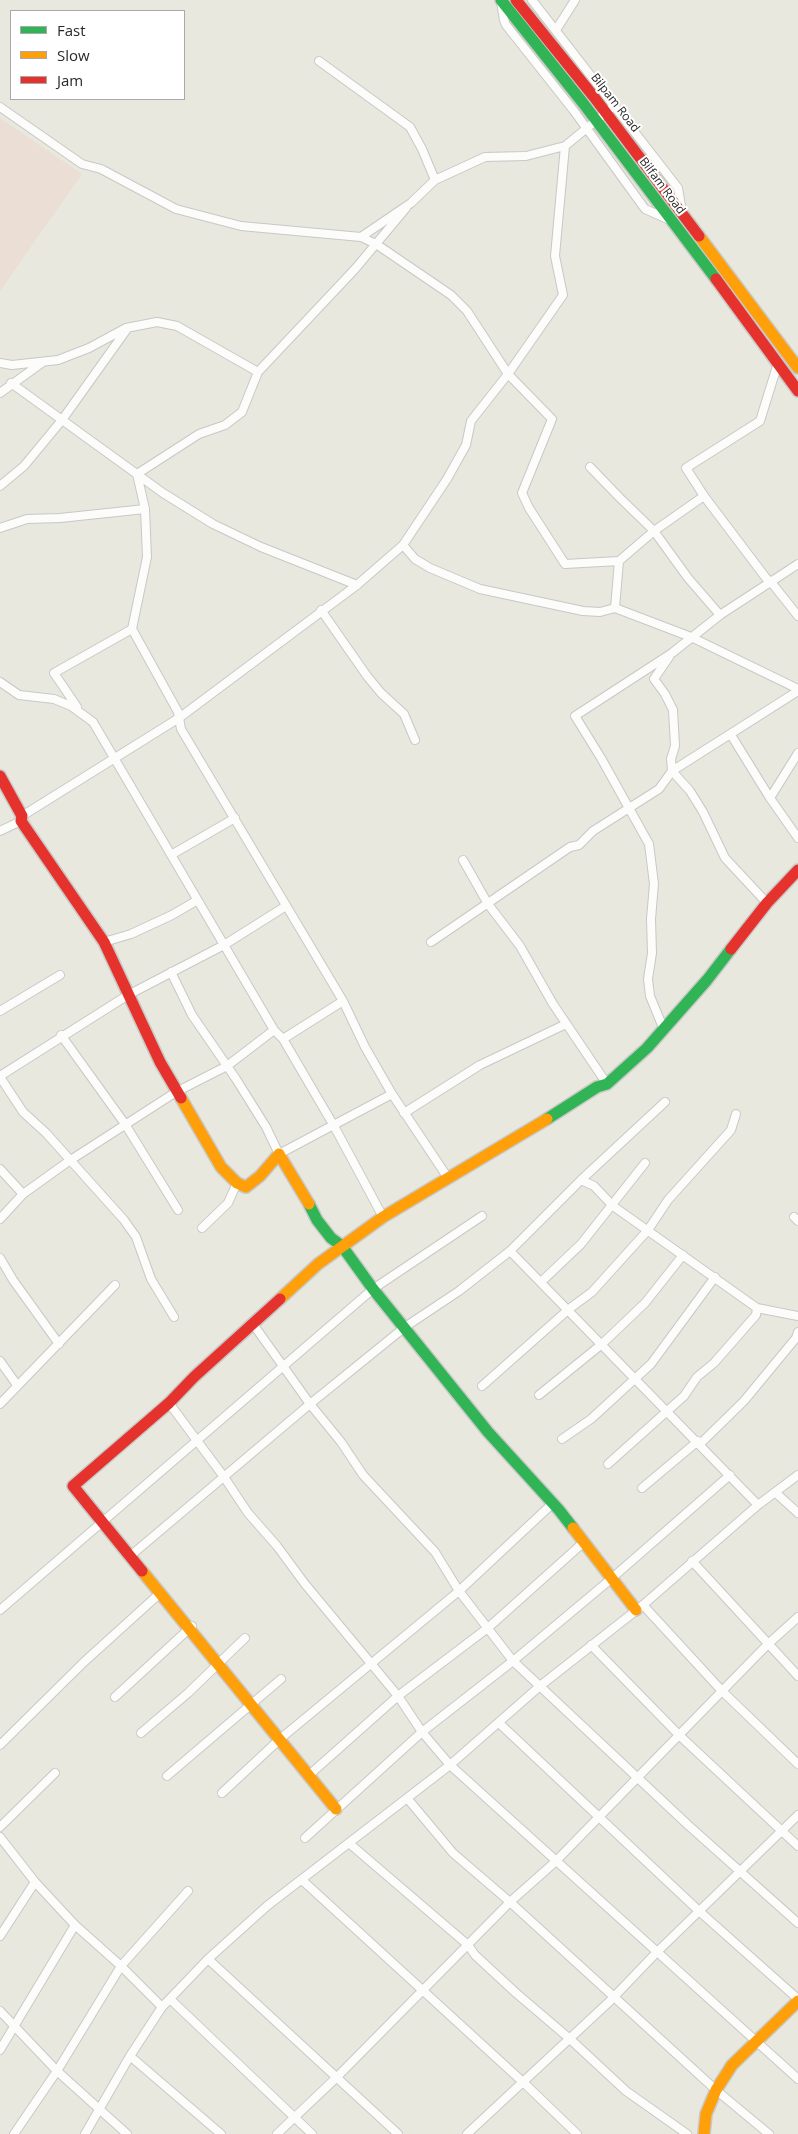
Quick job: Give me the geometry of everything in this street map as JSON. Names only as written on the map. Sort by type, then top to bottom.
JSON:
[{"type":"street","name":"Bilfam Road","points":[[501,0],[601,117],[672,221],[798,391]]},
{"type":"street","points":[[501,0],[506,25],[586,128],[645,209],[672,221]]},
{"type":"street","name":"Bilpam Road","points":[[516,0],[601,117],[682,214],[798,368]]},
{"type":"street","points":[[532,0],[678,188],[682,214]]},
{"type":"street","points":[[556,30],[575,0]]},
{"type":"street","points":[[319,61],[410,127],[435,180]]},
{"type":"street","points":[[361,237],[411,202],[435,180],[485,157],[526,156],[566,146],[615,105]]},
{"type":"street","points":[[0,107],[82,164],[101,169],[176,209],[240,226],[361,237],[376,244],[451,295],[467,311],[508,374],[552,419],[522,493],[529,508],[564,564],[619,561],[654,531],[704,496]]},
{"type":"street","points":[[0,831],[179,718],[321,610],[357,585],[402,545],[447,479],[466,445],[471,421],[508,374],[563,295],[555,256],[566,146]]},
{"type":"street","points":[[137,474],[199,434],[225,425],[242,412],[258,372],[376,244],[411,202]]},
{"type":"street","points":[[0,363],[12,365],[58,360],[89,348],[129,327],[157,322],[177,326],[258,372]]},
{"type":"street","points":[[0,486],[24,466],[62,420],[129,327]]},
{"type":"street","points":[[0,393],[11,383],[46,360]]},
{"type":"street","points":[[778,363],[760,421],[686,468],[704,496],[766,578],[798,616]]},
{"type":"street","points":[[11,383],[137,474],[213,524],[261,547],[357,585]]},
{"type":"street","points":[[590,467],[654,531],[688,578],[720,615]]},
{"type":"street","points":[[137,474],[146,509],[146,556],[132,629],[178,712],[181,728],[343,1000],[365,1047],[392,1094],[448,1178]]},
{"type":"street","points":[[0,528],[32,518],[60,518],[146,509]]},
{"type":"street","points":[[402,545],[415,559],[430,568],[480,589],[583,611],[600,612],[615,608],[691,637],[798,690],[731,735],[672,771],[659,789],[593,831],[579,845],[570,847],[431,942]]},
{"type":"street","points":[[615,608],[619,561]]},
{"type":"street","points":[[664,1030],[650,996],[648,979],[652,953],[651,919],[654,884],[650,844],[602,758],[575,716],[672,653],[720,615],[798,564]]},
{"type":"street","points":[[321,610],[367,676],[381,693],[404,714],[415,740]]},
{"type":"street","points":[[81,714],[54,673],[132,629]]},
{"type":"street","points":[[672,653],[654,679],[665,694],[673,710],[674,746],[671,760],[672,771],[690,791],[704,812],[725,858],[768,903]]},
{"type":"street","points":[[0,682],[19,694],[54,699],[71,706],[94,722],[274,1030],[283,1039],[334,1126],[383,1217]]},
{"type":"street","points":[[731,735],[770,798],[798,838]]},
{"type":"street","points":[[770,798],[798,753]]},
{"type":"street","points":[[0,776],[21,819],[104,942],[176,1092],[221,1166],[237,1183],[246,1187],[260,1176],[279,1154],[392,1094]]},
{"type":"street","points":[[171,855],[234,818]]},
{"type":"street","points":[[463,860],[488,904],[520,946],[566,1024],[606,1084]]},
{"type":"street","points":[[336,1809],[73,1486],[168,1403],[318,1264],[383,1217],[508,1144],[597,1087],[606,1084],[647,1048],[664,1030],[707,980],[768,903],[798,870]]},
{"type":"street","points":[[104,942],[131,934],[172,915],[196,901]]},
{"type":"street","points":[[174,1317],[151,1279],[136,1237],[124,1220],[69,1161],[46,1133],[23,1112],[0,1076],[128,995],[224,945],[286,906]]},
{"type":"street","points":[[171,972],[192,1015],[266,1128],[317,1220],[331,1238],[342,1246],[373,1289],[488,1432],[584,1542],[611,1579],[722,1691],[798,1764]]},
{"type":"street","points":[[0,1011],[60,975]]},
{"type":"street","points":[[283,1039],[343,1000]]},
{"type":"street","points":[[404,1112],[480,1066],[566,1024]]},
{"type":"street","points":[[0,1219],[23,1194],[69,1161],[176,1092],[227,1066],[274,1030]]},
{"type":"street","points":[[62,1035],[125,1124],[178,1210]]},
{"type":"street","points":[[129,1557],[310,1404],[405,1327],[459,1291],[510,1251],[581,1180],[665,1102]]},
{"type":"street","points":[[482,1386],[569,1309],[592,1292],[648,1230],[668,1200],[731,1130],[736,1114]]},
{"type":"street","points":[[541,1282],[581,1244],[613,1206],[645,1163]]},
{"type":"street","points":[[0,1169],[23,1194]]},
{"type":"street","points":[[581,1180],[594,1186],[613,1206],[757,1308],[798,1316]]},
{"type":"street","points":[[202,1228],[228,1203],[237,1183]]},
{"type":"street","points":[[0,1610],[373,1289],[482,1216]]},
{"type":"street","points":[[510,1251],[569,1309],[758,1505]]},
{"type":"street","points":[[539,1395],[602,1344],[645,1303],[683,1255]]},
{"type":"street","points":[[0,1258],[13,1280],[59,1344]]},
{"type":"street","points":[[562,1439],[591,1419],[652,1364],[715,1277]]},
{"type":"street","points":[[0,1404],[115,1285]]},
{"type":"street","points":[[608,1464],[684,1396],[697,1377],[714,1363],[756,1315],[757,1308]]},
{"type":"street","points":[[253,1324],[310,1404],[341,1442],[363,1475],[435,1552],[460,1591],[513,1661],[740,1872],[798,1923]]},
{"type":"street","points":[[642,1488],[699,1443],[744,1401],[796,1338],[798,1332]]},
{"type":"street","points":[[0,1361],[17,1385]]},
{"type":"street","points":[[168,1403],[248,1512],[398,1696],[422,1732],[450,1765],[555,1862],[798,2079]]},
{"type":"street","points":[[305,1838],[422,1732],[513,1661],[611,1579],[730,1475]]},
{"type":"street","points":[[85,2134],[130,2056],[162,2007],[208,1960],[267,1906],[350,1844],[450,1765],[540,1686],[640,1608],[758,1505],[798,1475]]},
{"type":"street","points":[[776,1492],[798,1514]]},
{"type":"street","points":[[222,1793],[280,1739],[460,1591],[552,1504]]},
{"type":"street","points":[[308,1776],[398,1696],[489,1627],[584,1542]]},
{"type":"street","points":[[692,1561],[767,1645],[798,1676]]},
{"type":"street","points":[[0,1745],[84,1662],[158,1595]]},
{"type":"street","points":[[277,2134],[337,2077],[510,1902],[555,1862],[767,1645],[798,1617]]},
{"type":"street","points":[[115,1697],[192,1626]]},
{"type":"street","points":[[141,1733],[246,1638]]},
{"type":"street","points":[[591,1645],[680,1736],[798,1846]]},
{"type":"street","points":[[167,1776],[281,1679]]},
{"type":"street","points":[[499,1723],[699,1911],[798,2000],[732,2065],[716,2090],[706,2114],[704,2134]]},
{"type":"street","points":[[0,1827],[55,1773]]},
{"type":"street","points":[[407,1798],[453,1853],[510,1902],[716,2090],[769,2134]]},
{"type":"street","points":[[467,2134],[570,2039],[798,1815]]},
{"type":"street","points":[[0,1837],[35,1882],[75,1925],[121,1966],[162,2007]]},
{"type":"street","points":[[350,1844],[468,1945],[474,1955],[626,2091],[686,2134]]},
{"type":"street","points":[[302,1880],[524,2083],[577,2134]]},
{"type":"street","points":[[0,1936],[35,1882]]},
{"type":"street","points":[[14,2134],[57,2071],[121,1966],[188,1891]]},
{"type":"street","points":[[0,2050],[75,1925]]},
{"type":"street","points":[[208,1960],[398,2134]]},
{"type":"street","points":[[170,1999],[312,2134]]},
{"type":"street","points":[[0,2011],[14,2028],[57,2071],[127,2134]]},
{"type":"street","points":[[130,2056],[221,2134]]},
{"type":"shaded area","points":[[0,118],[82,174],[0,291]]},
{"type":"traffic: fast","points":[[501,0],[583,103],[716,279]]},
{"type":"traffic: fast","points":[[547,1119],[597,1087],[607,1084],[647,1048],[707,980],[731,949]]},
{"type":"traffic: fast","points":[[309,1204],[317,1220],[331,1238],[342,1246],[373,1289],[488,1432],[573,1528]]},
{"type":"traffic: slow","points":[[699,236],[798,368]]},
{"type":"traffic: slow","points":[[181,1098],[221,1167],[237,1183],[246,1187],[260,1176],[279,1154],[309,1204]]},
{"type":"traffic: slow","points":[[280,1299],[318,1264],[383,1217],[547,1119]]},
{"type":"traffic: slow","points":[[573,1528],[636,1610]]},
{"type":"traffic: slow","points":[[142,1571],[336,1809]]},
{"type":"traffic: slow","points":[[704,2134],[706,2114],[716,2090],[732,2065],[798,2001]]},
{"type":"traffic: jam","points":[[516,0],[594,97],[699,236]]},
{"type":"traffic: jam","points":[[716,279],[798,391]]},
{"type":"traffic: jam","points":[[0,776],[22,816],[21,821],[104,942],[160,1062],[181,1098]]},
{"type":"traffic: jam","points":[[731,949],[767,903],[798,870]]},
{"type":"traffic: jam","points":[[142,1571],[73,1486],[169,1403],[194,1377],[280,1299]]}]
